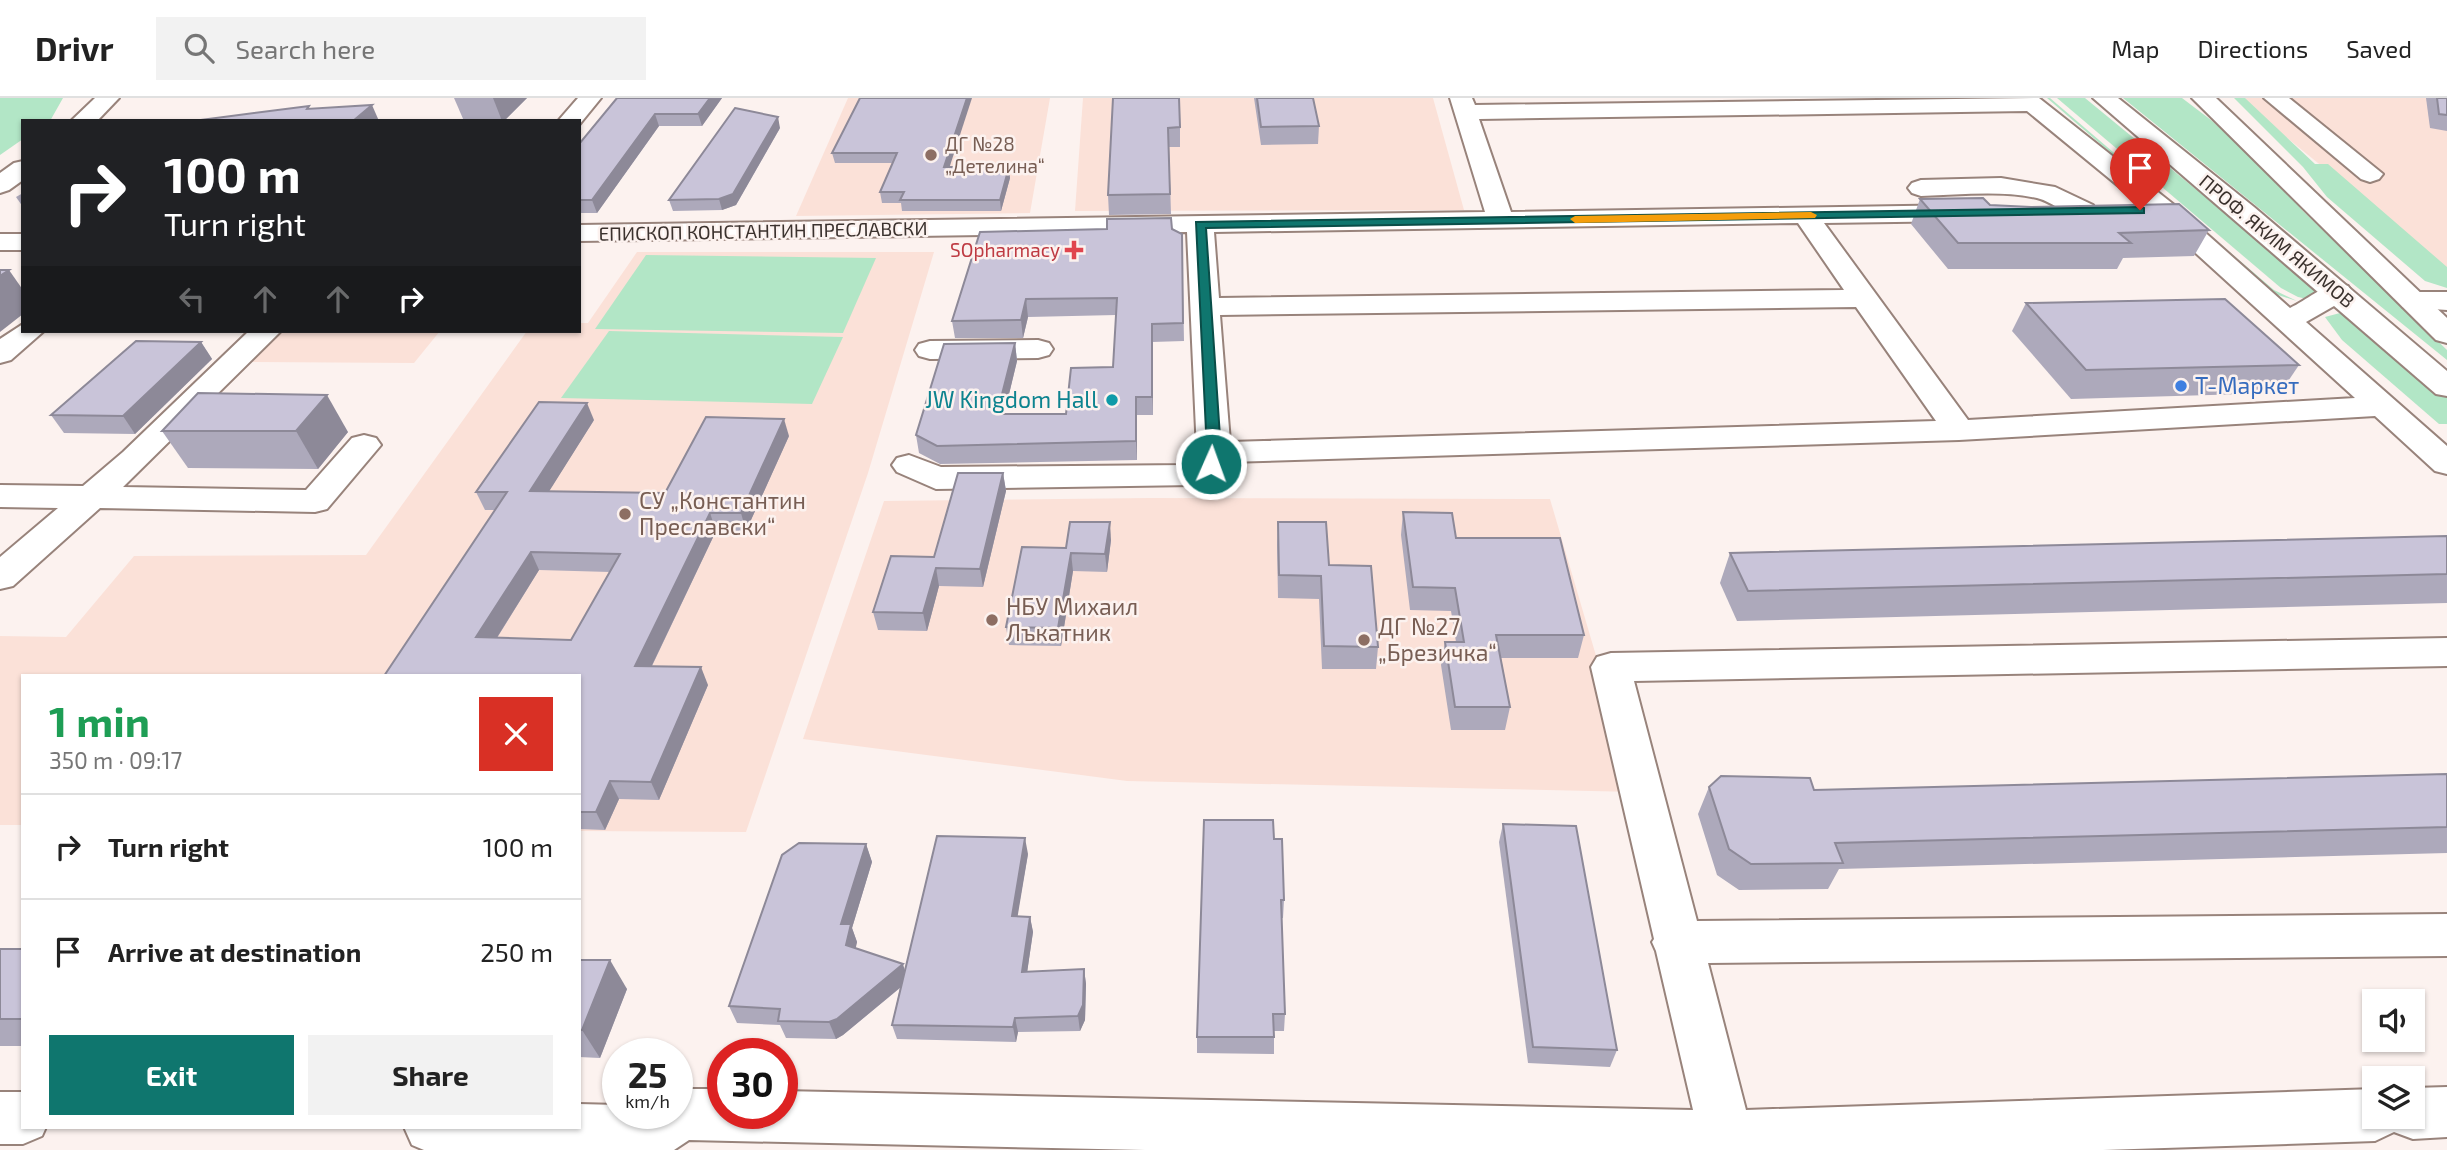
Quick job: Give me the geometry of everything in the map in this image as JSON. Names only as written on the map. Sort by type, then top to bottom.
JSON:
[{"type":"main road","points":[[85,119],[108,98]]},
{"type":"main road","points":[[572,119],[590,98]]},
{"type":"main road","name":"ПРОФ. ЯКИМ ЯКИМОВ","points":[[2104,98],[2338,292],[2447,387]]},
{"type":"main road","name":"ПРОФ. ЯКИМ ЯКИМОВ","points":[[2203,98],[2447,334]]},
{"type":"main road","points":[[2275,98],[2370,174]]},
{"type":"main road","points":[[1501,221],[1464,105],[2029,101],[2164,210],[2447,464]]},
{"type":"main road","points":[[0,185],[21,169]]},
{"type":"main road","points":[[1891,188],[2001,186],[2046,192],[2106,211]]},
{"type":"main road","points":[[1492,195],[1520,195]]},
{"type":"main road","points":[[2014,212],[2164,210]]},
{"type":"main road","name":"ЕПИСКОП КОНСТАНТИН ПРЕСЛАВСКИ","points":[[581,233],[1986,213]]},
{"type":"main road","points":[[1805,215],[1959,430]]},
{"type":"main road","points":[[909,465],[936,478],[1194,475],[1211,464],[1214,452],[1200,224]]},
{"type":"main road","points":[[0,242],[21,242]]},
{"type":"main road","points":[[2288,319],[2312,309],[2338,292]]},
{"type":"main road","points":[[1204,307],[1866,298]]},
{"type":"main road","points":[[2413,301],[2447,301]]},
{"type":"main road","points":[[0,354],[26,333]]},
{"type":"main road","points":[[0,577],[135,459],[264,333]]},
{"type":"main road","points":[[930,350],[1038,349]]},
{"type":"main road","points":[[1214,452],[1959,430],[2383,406]]},
{"type":"main road","points":[[0,496],[316,501],[364,445]]},
{"type":"main road","points":[[1726,1137],[1700,1023],[1676,942],[1611,667],[2447,652]]},
{"type":"main road","points":[[1676,942],[2447,934]]},
{"type":"main road","points":[[2425,1113],[2447,1112]]},
{"type":"main road","points":[[462,1129],[651,1141],[682,1114],[1665,1143],[1726,1137],[2362,1115]]},
{"type":"main road","points":[[0,1118],[21,1118]]},
{"type":"shaded area","name":"ДГ №28 „Детелина“","points":[[848,98],[1050,98],[1030,213],[796,216]]},
{"type":"shaded area","points":[[1083,98],[1433,98],[1464,210],[1075,211]]},
{"type":"shaded area","points":[[2235,98],[2447,98],[2447,268],[2248,106]]},
{"type":"shaded area","name":"СУ „Константин Преславски“","points":[[637,252],[934,252],[868,473],[746,832],[581,831],[581,674],[21,674],[21,825],[0,825],[0,636],[66,637],[134,556],[366,555],[526,333],[581,333],[581,323],[588,323]]},
{"type":"shaded area","points":[[272,333],[438,333],[414,363],[243,362]]},
{"type":"shaded area","name":"ДГ №27 „Брезичка“","points":[[1149,498],[1550,499],[1636,792],[1127,781],[803,739],[884,501]]},
{"type":"green space","points":[[0,98],[63,98],[51,119],[21,119],[21,140],[0,155]]},
{"type":"green space","points":[[2047,98],[2274,290],[2297,301],[2275,294]]},
{"type":"green space","points":[[2057,98],[2085,98],[2316,288],[2320,297],[2317,301],[2298,297],[2281,288]]},
{"type":"green space","points":[[2123,98],[2182,98],[2211,120],[2265,168],[2303,211],[2447,350],[2447,360]]},
{"type":"green space","points":[[2234,98],[2245,98],[2315,164],[2328,164],[2447,267],[2447,288],[2425,281],[2327,197],[2303,167]]},
{"type":"green space","points":[[646,255],[876,258],[843,333],[595,329]]},
{"type":"green space","points":[[2340,313],[2348,315],[2447,397],[2447,424],[2439,424],[2342,340],[2325,317]]},
{"type":"green space","points":[[609,331],[843,337],[812,404],[561,398]]},
{"type":"building","points":[[617,98],[710,98],[698,114],[655,114],[592,200],[581,200],[581,142]]},
{"type":"building","points":[[860,98],[967,98],[944,167],[1009,167],[1000,200],[900,200],[904,192],[880,192],[897,153],[832,153]]},
{"type":"building","points":[[1113,98],[1179,98],[1180,127],[1168,128],[1170,194],[1108,195]]},
{"type":"building","points":[[1257,98],[1313,98],[1319,126],[1261,127]]},
{"type":"building","points":[[2437,98],[2447,98],[2447,115],[2439,114]]},
{"type":"building","points":[[372,105],[355,119],[208,119],[309,106],[307,109]]},
{"type":"building","points":[[735,108],[778,117],[733,194],[719,199],[669,200]]},
{"type":"building","points":[[1983,198],[1990,205],[2031,207],[2179,204],[2209,230],[2119,233],[2131,243],[1958,243],[1920,199]]},
{"type":"building","points":[[1171,218],[1172,229],[1182,234],[1183,323],[1152,324],[1152,397],[1136,397],[1136,441],[937,446],[916,435],[944,344],[1015,343],[997,414],[1066,414],[1071,368],[1113,367],[1117,298],[1026,299],[1021,320],[952,321],[980,232],[1107,229],[1107,219]]},
{"type":"building","points":[[2225,299],[2299,365],[2086,370],[2026,303]]},
{"type":"building","points":[[136,341],[201,342],[123,416],[51,415]]},
{"type":"building","points":[[198,393],[327,395],[296,431],[162,431]]},
{"type":"building","points":[[539,402],[587,403],[530,491],[665,493],[706,417],[784,419],[741,513],[710,513],[635,666],[701,667],[651,782],[610,781],[596,812],[581,812],[581,674],[385,674],[507,492],[476,492]],"holes":[[[531,552],[620,554],[571,640],[476,637]]]},
{"type":"building","points":[[958,473],[1003,473],[980,569],[936,568],[923,613],[873,612],[891,556],[934,557]]},
{"type":"building","points":[[1403,512],[1452,513],[1456,538],[1560,538],[1584,635],[1496,635],[1510,707],[1455,707],[1445,642],[1464,642],[1455,588],[1413,587]]},
{"type":"building","points":[[1070,522],[1110,522],[1105,554],[1071,553],[1058,628],[1006,627],[1022,547],[1066,548]]},
{"type":"building","points":[[1278,522],[1326,522],[1329,565],[1371,566],[1378,647],[1324,646],[1321,576],[1279,575]]},
{"type":"building","points":[[2447,536],[2447,574],[1748,591],[1730,553]]},
{"type":"building","points":[[2447,774],[2447,827],[1835,843],[1843,863],[1751,864],[1729,849],[1709,787],[1721,776],[1810,778],[1814,790]]},
{"type":"building","points":[[1204,820],[1273,820],[1274,839],[1282,839],[1285,1014],[1273,1014],[1274,1037],[1197,1037]]},
{"type":"building","points":[[1503,824],[1576,826],[1617,1050],[1533,1047]]},
{"type":"building","points":[[937,836],[1025,838],[1012,916],[1030,917],[1022,972],[1084,969],[1083,1005],[1078,1016],[1015,1018],[1013,1027],[892,1025]]},
{"type":"building","points":[[799,843],[866,844],[841,924],[851,924],[846,945],[903,964],[837,1019],[829,1022],[778,1021],[780,1009],[729,1006],[782,855]]},
{"type":"building","points":[[0,949],[21,949],[21,1019],[0,1019]]},
{"type":"building","points":[[581,960],[610,960],[582,1030]]},
{"type":"slow traffic","points":[[1575,219],[1811,215]]},
{"type":"place","name":"ДГ №28 „Детелина“","points":[[931,155]]},
{"type":"place","name":"SOpharmacy","points":[[1074,250]]},
{"type":"place","name":"Т-Маркет","points":[[2181,386]]},
{"type":"place","name":"JW Kingdom Hall","points":[[1112,400]]},
{"type":"place","name":"СУ „Константин Преславски“","points":[[625,514]]},
{"type":"place","name":"НБУ Михаил Лъкатник","points":[[992,620]]},
{"type":"place","name":"ДГ №27 „Брезичка“","points":[[1364,640]]},
{"type":"route","points":[[1211,464],[1214,452],[1200,224],[2140,210]]}]
